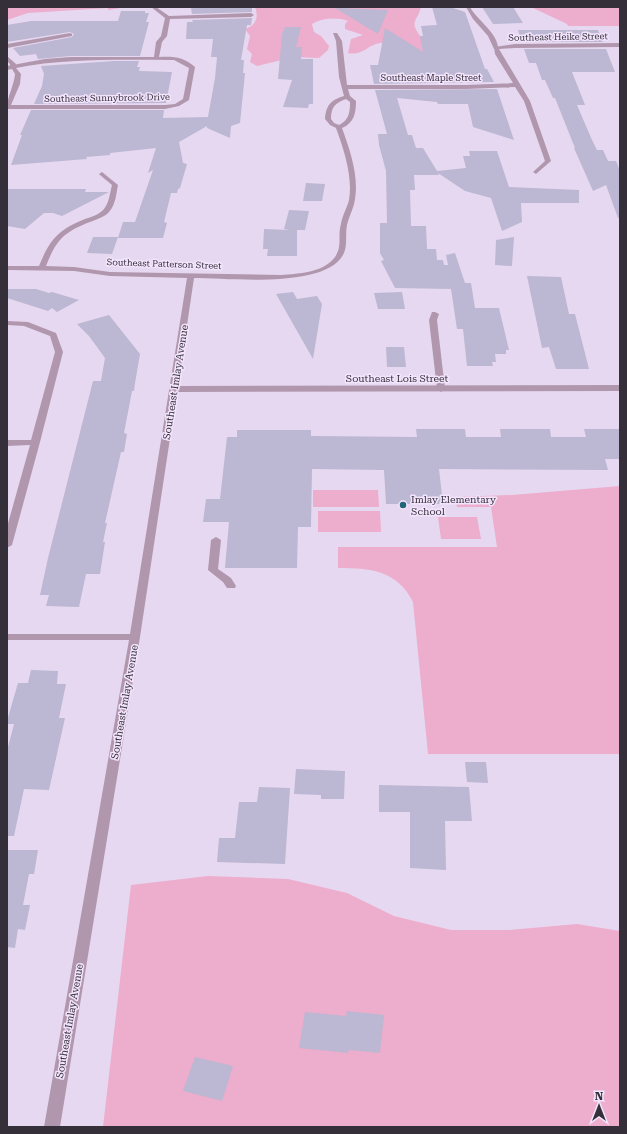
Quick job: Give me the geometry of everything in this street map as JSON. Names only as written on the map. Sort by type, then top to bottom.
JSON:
[{"type":"street","points":[[153,7],[168,18],[251,15]]},
{"type":"street","points":[[468,7],[476,20],[483,25],[494,39],[498,54],[527,101],[548,161],[536,172]]},
{"type":"street","points":[[10,67],[45,61],[70,59],[156,58],[159,42],[164,36],[168,18]]},
{"type":"street","points":[[335,34],[339,41],[342,77],[346,97]]},
{"type":"street","points":[[7,46],[70,35]]},
{"type":"street","name":"Southeast Heike Street","points":[[496,48],[515,46],[620,45]]},
{"type":"street","points":[[7,58],[13,64],[10,67]]},
{"type":"street","name":"Southeast Sunnybrook Drive","points":[[7,107],[165,108],[177,105],[186,100],[192,67],[183,61],[174,58],[156,58]]},
{"type":"street","points":[[7,107],[17,84],[18,74],[10,67]]},
{"type":"street","name":"Southeast Maple Street","points":[[345,87],[466,88],[516,85]]},
{"type":"street","points":[[346,97],[352,101],[353,111],[349,121],[339,127],[332,124],[328,119],[328,109],[335,100],[346,97]]},
{"type":"street","name":"Southeast Patterson Street","points":[[7,268],[74,269],[110,274],[281,277],[301,276],[321,270],[336,261],[343,249],[342,229],[352,199],[352,179],[339,127]]},
{"type":"street","points":[[42,268],[51,245],[60,234],[74,226],[98,216],[108,209],[115,186],[102,174]]},
{"type":"street","name":"Southeast Imlay Avenue","points":[[52,1127],[135,637],[191,276]]},
{"type":"street","points":[[435,314],[433,320],[442,389]]},
{"type":"street","points":[[7,323],[25,324],[53,335],[59,352],[36,442],[7,545]]},
{"type":"street","name":"Southeast Lois Street","points":[[174,389],[620,388]]},
{"type":"street","points":[[7,443],[36,442]]},
{"type":"street","points":[[216,540],[213,570],[227,580],[231,586]]},
{"type":"street","points":[[7,636],[135,637]]},
{"type":"shaded area","points":[[7,7],[126,7],[108,10],[108,8],[28,13],[7,20]]},
{"type":"shaded area","points":[[255,7],[421,7],[414,24],[415,27],[420,36],[425,36],[442,61],[411,48],[388,43],[376,44],[358,53],[348,53],[351,39],[363,35],[345,29],[345,24],[348,21],[325,19],[312,24],[314,32],[321,36],[329,46],[328,50],[319,58],[294,57],[257,66],[250,62],[252,54],[247,49],[250,36],[245,29],[256,21],[257,15]]},
{"type":"shaded area","points":[[531,7],[620,7],[620,26],[568,26],[567,24]]},
{"type":"shaded area","points":[[620,486],[620,754],[428,754],[413,602],[399,583],[391,577],[372,570],[338,568],[338,547],[497,547],[491,507],[457,507],[455,497],[512,495]]},
{"type":"shaded area","points":[[313,490],[378,490],[379,507],[313,507]]},
{"type":"shaded area","points":[[318,511],[380,511],[381,532],[318,532]]},
{"type":"shaded area","points":[[438,517],[477,517],[481,539],[441,539]]},
{"type":"shaded area","points":[[208,876],[288,879],[347,893],[394,916],[451,930],[509,930],[577,924],[620,931],[620,1127],[103,1127],[131,885]]},
{"type":"building","points":[[252,7],[252,12],[192,14],[191,8]]},
{"type":"building","points":[[432,7],[450,7],[465,12],[485,69],[487,69],[494,82],[374,84],[370,65],[378,65],[385,28],[423,52],[420,36],[423,36],[421,26],[437,25]]},
{"type":"building","points":[[482,7],[513,7],[523,23],[493,24]]},
{"type":"building","points":[[335,8],[363,9],[388,10],[378,34]]},
{"type":"building","points":[[121,11],[145,11],[145,13],[149,13],[146,22],[149,22],[140,56],[70,56],[38,59],[36,54],[20,56],[13,48],[72,37],[74,34],[70,32],[7,42],[7,25],[31,21],[118,21]]},
{"type":"building","points":[[252,18],[251,25],[247,25],[241,60],[244,60],[243,73],[245,73],[240,123],[231,126],[230,138],[207,128],[207,126],[179,142],[183,163],[187,164],[180,188],[178,189],[177,193],[171,193],[164,222],[167,223],[163,238],[118,238],[123,222],[135,222],[153,170],[148,173],[156,148],[110,153],[110,155],[86,157],[87,159],[11,165],[22,135],[20,135],[31,110],[164,110],[163,118],[208,117],[217,57],[211,57],[213,39],[186,39],[187,22],[193,22],[192,20]]},
{"type":"building","points":[[285,27],[301,27],[296,47],[302,47],[301,59],[313,59],[313,104],[309,104],[308,108],[283,107],[292,80],[278,79],[282,34]]},
{"type":"building","points":[[518,30],[598,30],[603,42],[522,42]]},
{"type":"building","points":[[524,49],[606,49],[615,72],[572,72],[585,105],[577,105],[592,140],[597,150],[603,150],[608,161],[616,161],[620,171],[620,217],[618,218],[606,185],[593,191],[574,148],[555,98],[553,98],[545,80],[542,80],[536,63],[529,63]]},
{"type":"building","points":[[114,61],[139,61],[137,67],[140,67],[139,71],[172,72],[166,103],[34,104],[42,86],[44,74],[41,66]]},
{"type":"building","points":[[497,89],[514,140],[473,127],[468,104],[438,104],[437,102],[397,98],[408,135],[412,135],[416,148],[423,148],[437,171],[466,168],[463,156],[470,156],[469,151],[497,151],[509,187],[579,190],[579,203],[521,203],[522,222],[502,231],[491,198],[465,191],[438,173],[439,175],[414,175],[415,190],[410,190],[411,226],[426,226],[427,249],[436,249],[437,260],[443,260],[444,265],[448,265],[446,255],[455,253],[465,283],[471,283],[475,308],[499,308],[509,350],[506,350],[506,354],[495,354],[496,362],[492,362],[493,366],[467,366],[463,329],[457,329],[451,289],[395,288],[381,261],[384,260],[380,253],[380,223],[387,223],[386,171],[379,145],[378,134],[387,134],[375,90]]},
{"type":"building","points":[[306,183],[325,184],[322,201],[303,201]]},
{"type":"building","points":[[7,189],[86,189],[85,192],[109,192],[62,216],[53,213],[44,213],[25,229],[7,226]]},
{"type":"building","points":[[289,210],[309,211],[305,230],[297,230],[297,256],[267,256],[268,249],[263,249],[264,229],[290,230],[284,229]]},
{"type":"building","points":[[93,237],[118,237],[112,254],[87,253]]},
{"type":"building","points":[[514,237],[512,266],[495,265],[496,240]]},
{"type":"building","points":[[527,276],[561,277],[569,314],[575,314],[589,369],[556,369],[549,347],[542,348]]},
{"type":"building","points":[[7,289],[36,289],[79,300],[57,312],[52,308],[48,311],[7,298]]},
{"type":"building","points":[[293,292],[297,299],[317,296],[322,304],[313,359],[276,294]]},
{"type":"building","points":[[402,292],[405,309],[378,309],[374,293]]},
{"type":"building","points":[[109,315],[140,354],[134,391],[132,391],[124,433],[127,434],[124,452],[121,452],[105,523],[107,523],[103,542],[105,542],[100,574],[86,574],[79,607],[46,606],[49,595],[40,595],[48,558],[93,381],[101,381],[105,358],[89,336],[77,324]]},
{"type":"building","points":[[386,347],[404,347],[406,367],[387,367]]},
{"type":"building","points":[[416,429],[465,429],[466,437],[501,437],[500,429],[550,429],[551,437],[586,437],[584,429],[620,429],[620,459],[605,459],[608,470],[439,469],[443,504],[386,504],[384,470],[312,469],[311,527],[298,527],[297,568],[225,568],[229,522],[203,522],[206,499],[220,499],[227,437],[237,437],[237,430],[311,430],[311,436],[417,437]]},
{"type":"building","points":[[31,670],[58,671],[57,684],[66,684],[59,718],[65,718],[49,790],[24,789],[14,836],[7,836],[7,751],[14,724],[7,724],[7,721],[18,683],[28,683]]},
{"type":"building","points":[[465,762],[486,762],[488,783],[467,782]]},
{"type":"building","points":[[296,769],[345,771],[344,799],[321,799],[321,795],[294,794]]},
{"type":"building","points":[[379,785],[469,787],[472,821],[445,821],[446,870],[410,868],[410,812],[379,812]]},
{"type":"building","points":[[259,787],[290,788],[285,864],[217,862],[219,838],[235,838],[239,802],[257,802]]},
{"type":"building","points":[[7,850],[38,850],[34,874],[29,874],[23,905],[30,905],[25,930],[18,929],[15,948],[7,947]]},
{"type":"building","points":[[347,1011],[384,1015],[380,1053],[349,1050],[348,1053],[299,1048],[305,1012],[346,1016]]},
{"type":"building","points":[[195,1057],[233,1066],[222,1101],[183,1091]]},
{"type":"place","name":"Imlay Elementary School","points":[[403,505]]}]
